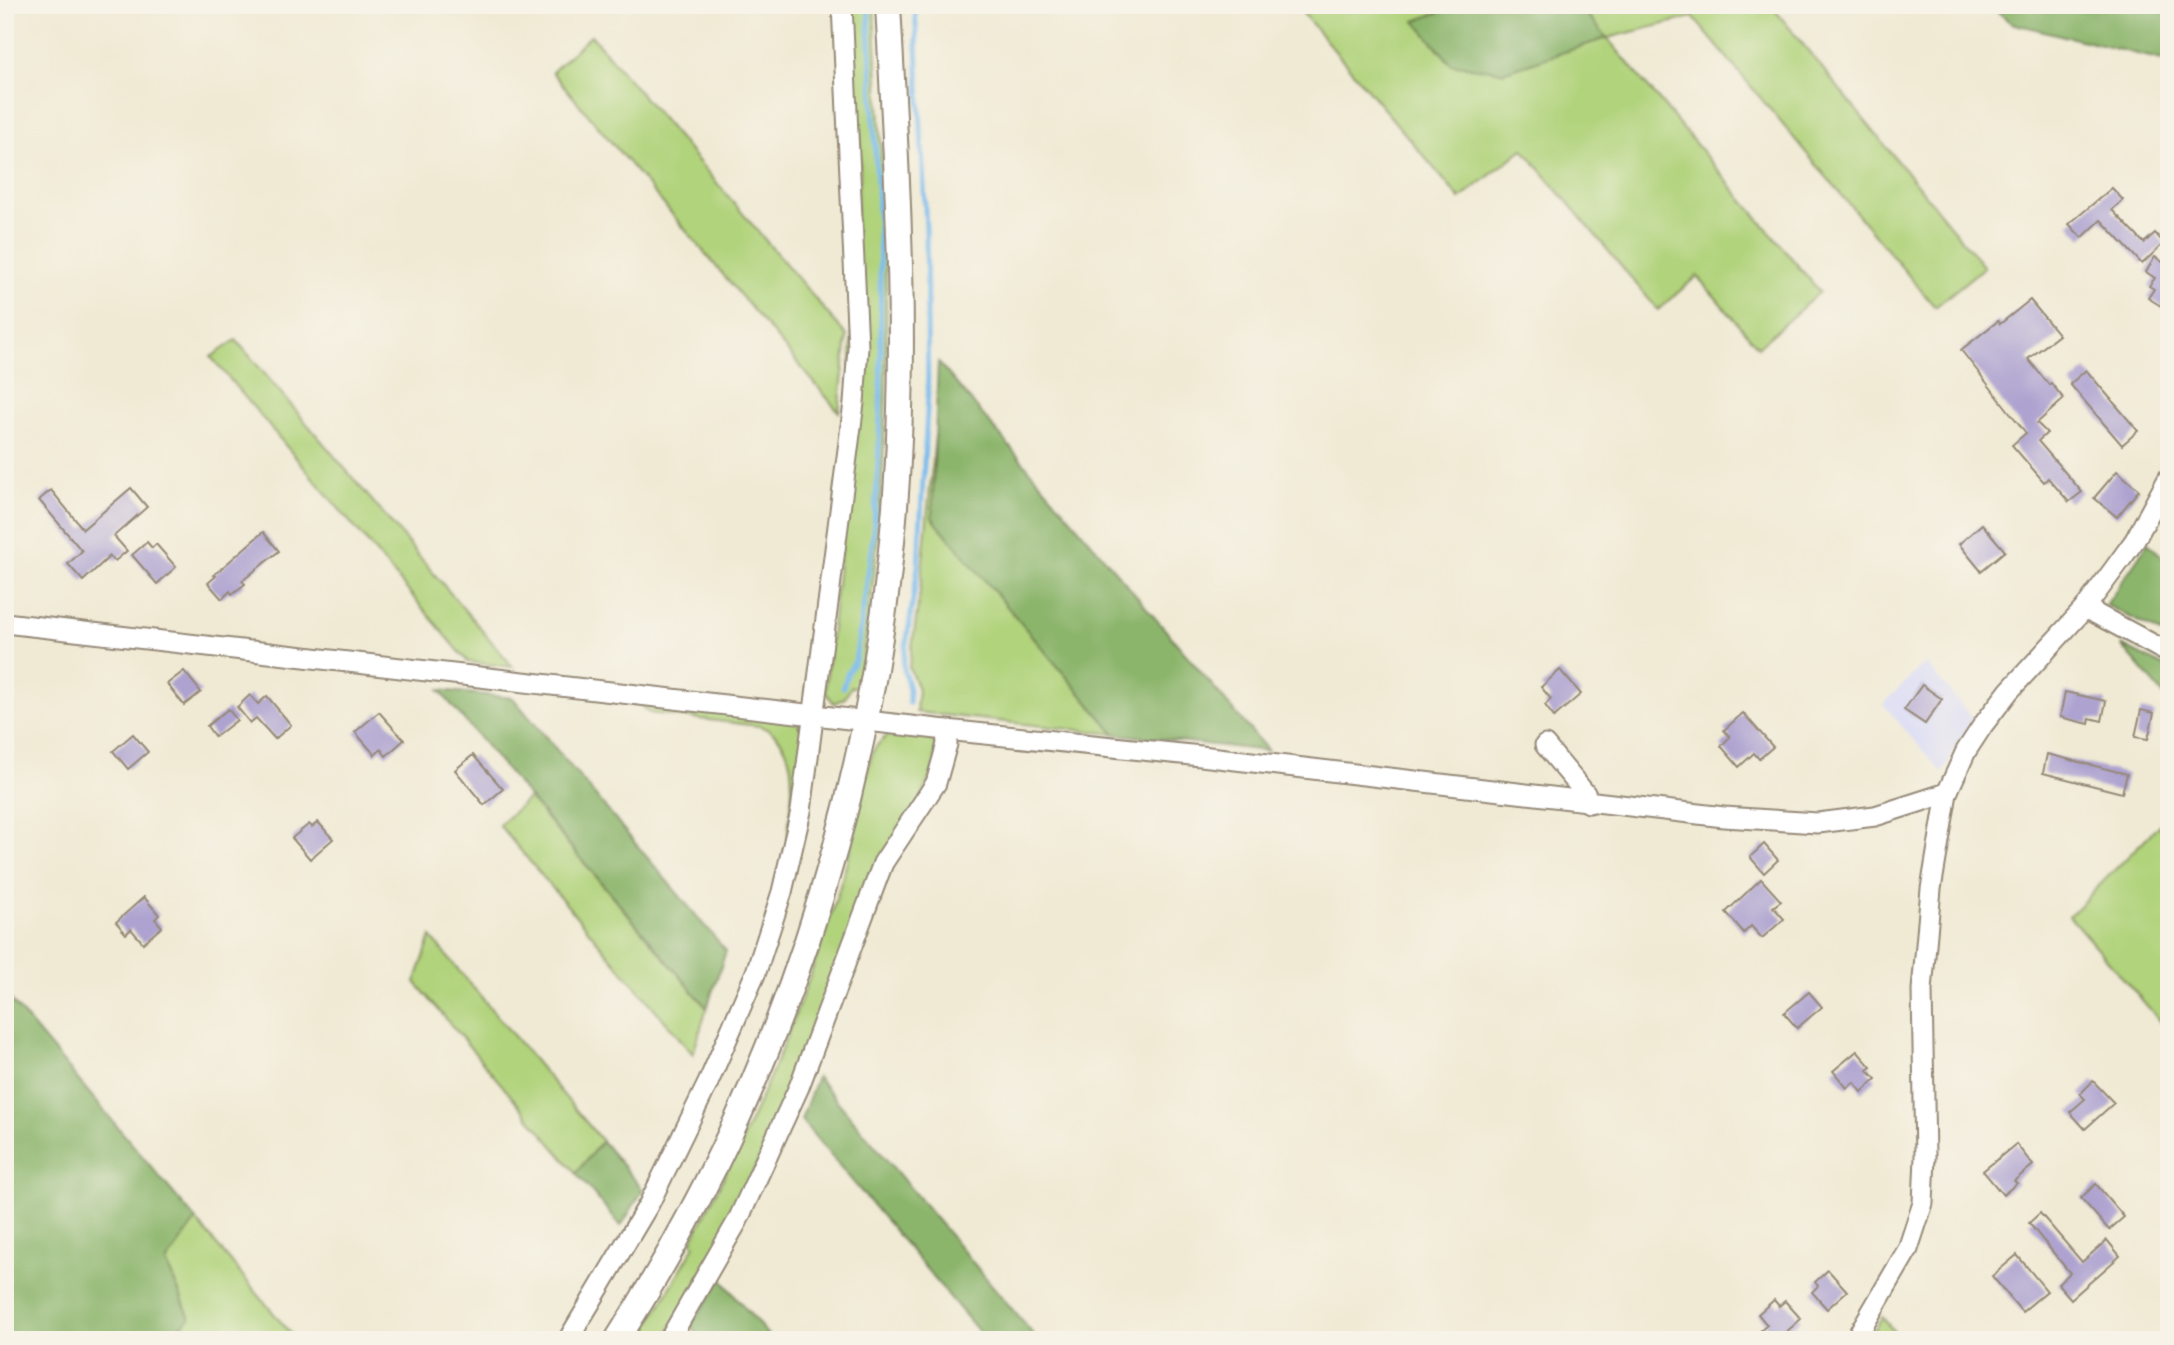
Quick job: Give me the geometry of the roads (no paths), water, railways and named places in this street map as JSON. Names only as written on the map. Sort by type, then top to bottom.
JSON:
[{"type":"main road","points":[[617,1340],[658,1272],[715,1165],[775,1029],[831,861],[866,720],[890,555],[900,395],[901,284],[888,5]]},
{"type":"street","points":[[569,1340],[649,1204],[708,1083],[755,972],[793,850],[802,811],[854,403],[858,347],[842,5]]},
{"type":"street","points":[[1855,1340],[1909,1249],[1923,1203],[1925,1157],[1922,990],[1931,889],[1947,793],[1966,751],[1983,725],[2009,691],[2085,608],[2135,540],[2169,477]]},
{"type":"street","points":[[2085,608],[2169,653]]},
{"type":"street","points":[[5,622],[1724,817],[1818,823],[1875,816],[1947,793]]},
{"type":"street","points":[[669,1340],[737,1222],[794,1099],[883,863],[936,783],[947,744],[946,730]]},
{"type":"street","points":[[1545,744],[1585,793],[1589,803]]},
{"type":"waterway","points":[[843,687],[855,661],[868,572],[876,504],[880,423],[881,304],[868,5]]},
{"type":"waterway","points":[[909,703],[903,665],[918,566],[928,394],[926,228],[915,5]]}]
